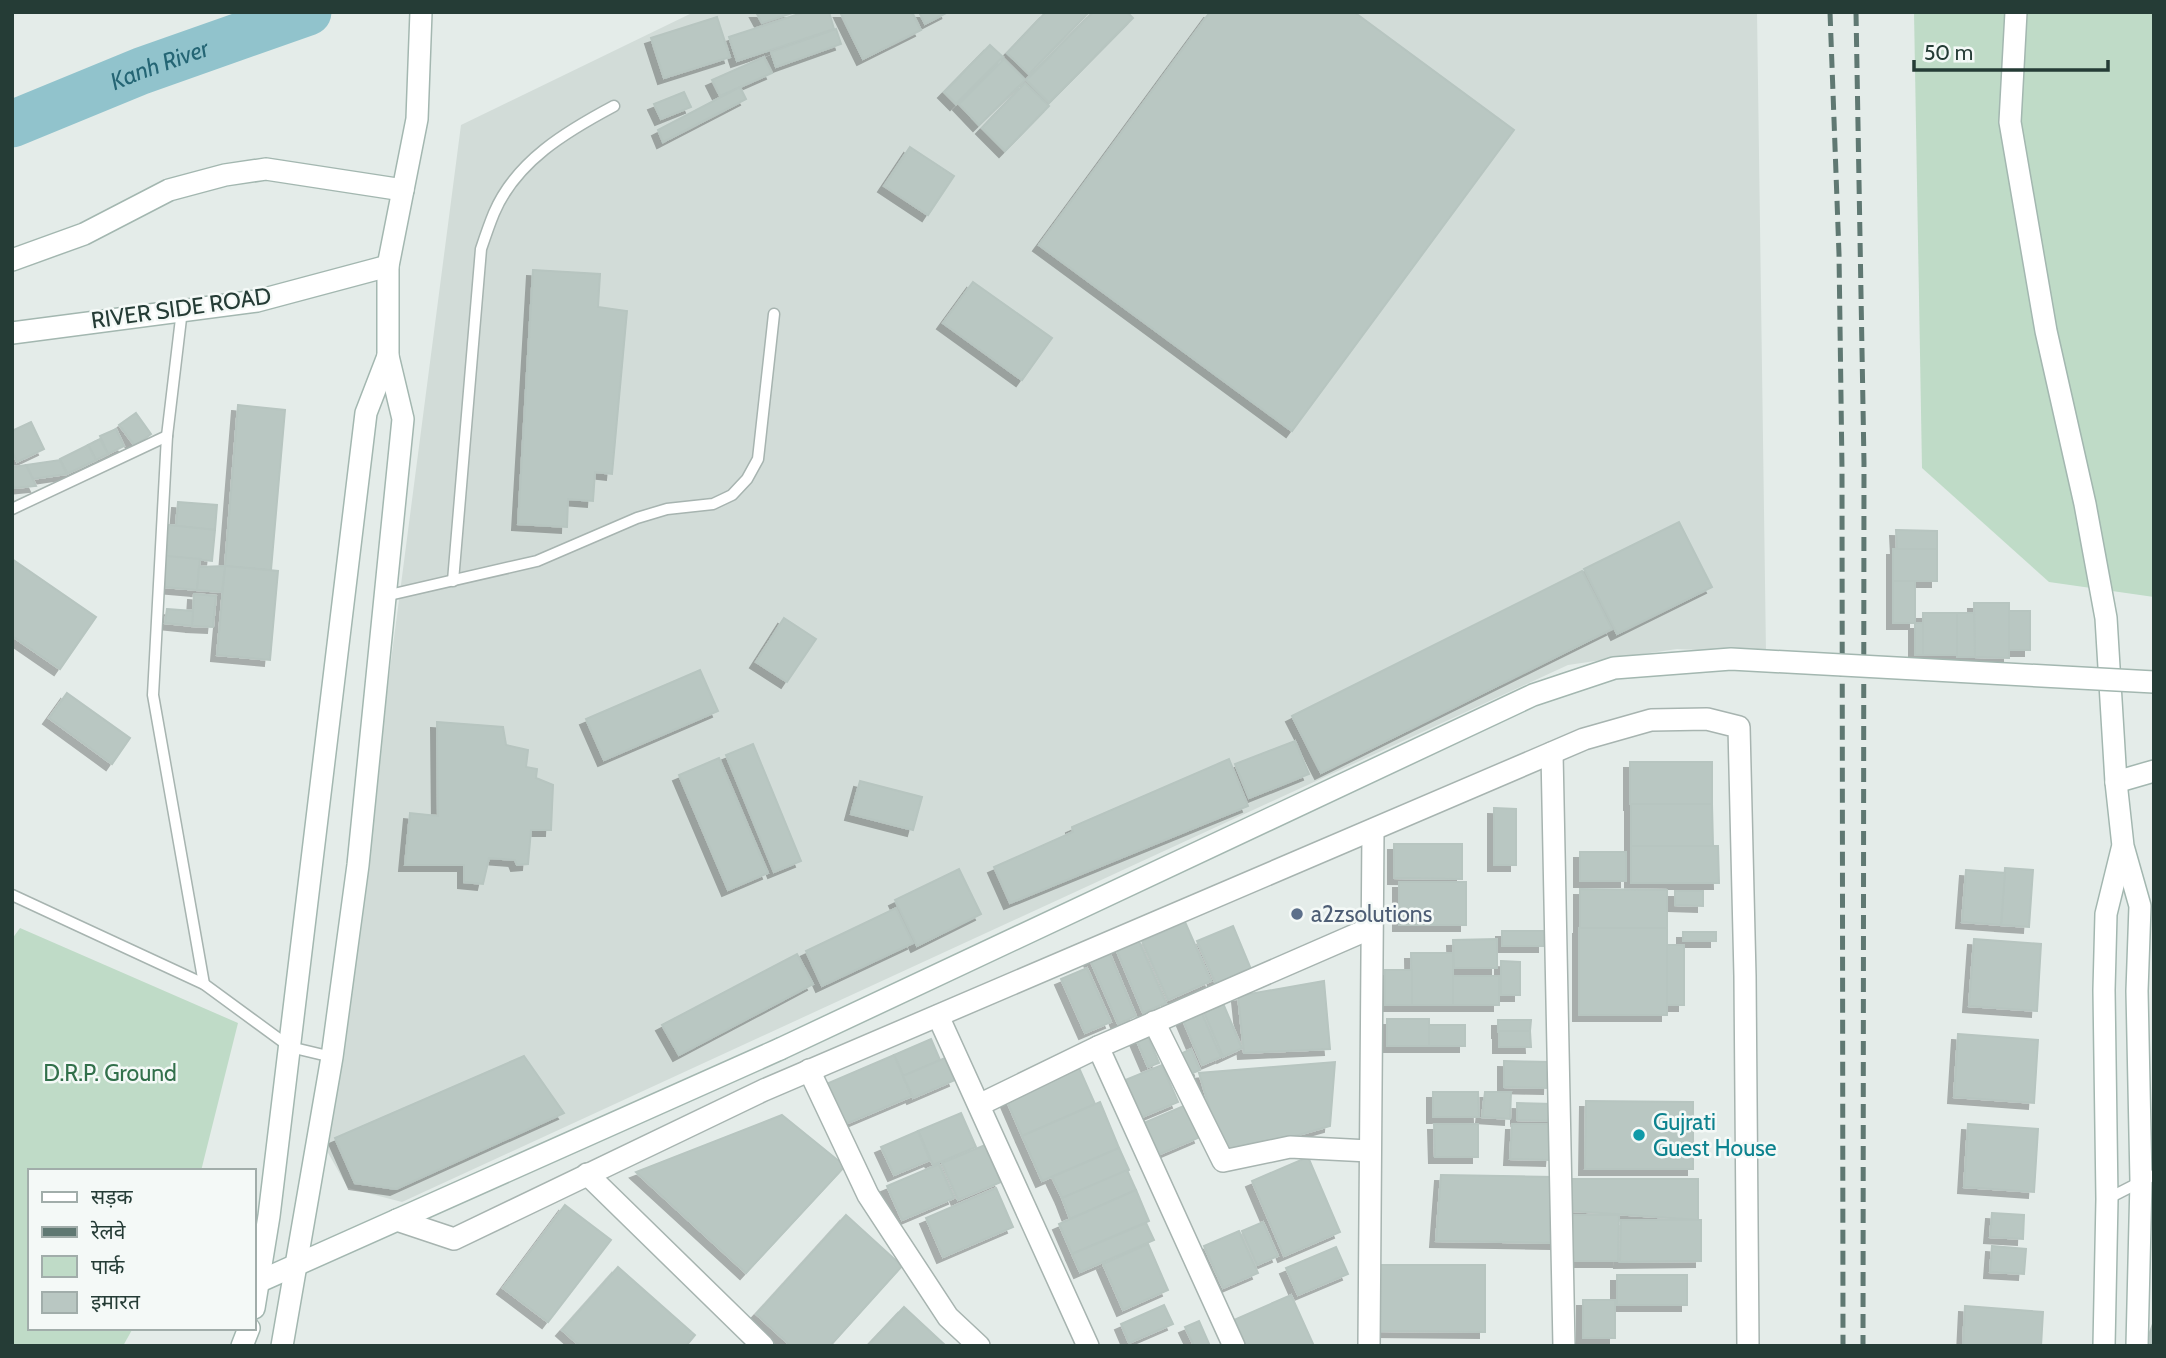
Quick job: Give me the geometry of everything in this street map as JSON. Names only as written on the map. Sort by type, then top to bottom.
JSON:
[{"type":"street","points":[[282,1346],[332,1057],[358,865],[403,419],[388,356],[388,266],[417,119],[421,12]]},
{"type":"street","points":[[2017,12],[2010,122],[2046,331],[2085,504],[2106,618],[2116,782],[2123,846],[2140,906],[2137,991],[2147,1178],[2137,1346]]},
{"type":"street","points":[[12,260],[84,234],[169,190],[225,175],[266,169],[403,190]]},
{"type":"street","name":"RIVER SIDE ROAD","points":[[12,333],[257,301],[388,266]]},
{"type":"street","points":[[256,1295],[270,1216],[366,413],[388,356]]},
{"type":"street","points":[[258,1282],[780,1049],[1533,695],[1615,667],[1731,659],[2154,682]]},
{"type":"street","points":[[397,1220],[454,1239],[810,1070],[1584,739],[1651,720],[1707,719],[1740,727],[1748,1346]]},
{"type":"street","points":[[1552,753],[1564,1346]]},
{"type":"street","points":[[2116,782],[2154,771]]},
{"type":"street","points":[[1369,1346],[1373,830]]},
{"type":"street","points":[[2104,1346],[2107,1199],[2106,914],[2123,846]]},
{"type":"street","points":[[979,1105],[1098,1046],[1371,928]]},
{"type":"street","points":[[938,1016],[1084,1343]]},
{"type":"street","points":[[1154,1022],[1223,1161],[1290,1147],[1369,1151]]},
{"type":"street","points":[[1098,1046],[1234,1346]]},
{"type":"street","points":[[810,1070],[868,1195],[948,1317],[979,1346]]},
{"type":"street","points":[[587,1174],[763,1346]]},
{"type":"lane","points":[[453,580],[481,249],[485,236],[494,211],[518,174],[547,147],[583,122],[614,106]]},
{"type":"lane","points":[[182,310],[167,436],[153,695],[205,984]]},
{"type":"lane","points":[[385,596],[537,561],[637,517],[667,509],[713,504],[732,495],[747,479],[758,459],[775,314]]},
{"type":"lane","points":[[12,509],[167,436]]},
{"type":"lane","points":[[13,895],[205,984],[290,1047],[332,1057]]},
{"type":"lane","points":[[2107,1199],[2147,1178]]},
{"type":"shaded area","points":[[694,12],[1757,12],[1766,653],[1677,649],[1568,665],[402,1202],[348,1188],[327,1151],[461,125]]},
{"type":"green space","points":[[1914,12],[2154,12],[2154,597],[2049,582],[1922,468]]},
{"type":"green space","name":"D.R.P. Ground","points":[[20,928],[238,1023],[202,1169],[28,1169],[28,1330],[132,1330],[123,1346],[12,1346],[12,939]]},
{"type":"building","points":[[756,12],[792,12],[792,13],[762,23]]},
{"type":"building","points":[[805,12],[829,12],[834,29],[737,61],[729,37]]},
{"type":"building","points":[[840,12],[912,12],[921,30],[863,59]]},
{"type":"building","points":[[919,12],[948,12],[925,24]]},
{"type":"building","points":[[1046,12],[1089,12],[1029,74],[1007,53]]},
{"type":"building","points":[[1093,12],[1127,12],[1133,18],[1049,103],[1026,80]]},
{"type":"building","points":[[1210,12],[1354,12],[1514,130],[1292,431],[1039,245]]},
{"type":"building","points":[[717,17],[730,57],[664,78],[651,38]]},
{"type":"building","points":[[836,29],[841,44],[776,67],[771,52]]},
{"type":"building","points":[[990,45],[1003,57],[956,104],[944,92]]},
{"type":"building","points":[[764,57],[772,73],[720,96],[712,80]]},
{"type":"building","points":[[1004,59],[1025,80],[979,125],[959,104]]},
{"type":"building","points":[[1025,83],[1049,106],[1005,151],[982,128]]},
{"type":"building","points":[[740,87],[746,99],[663,142],[658,130]]},
{"type":"building","points":[[684,92],[691,107],[661,119],[654,104]]},
{"type":"building","points":[[910,147],[954,176],[928,215],[884,186]]},
{"type":"building","points":[[533,270],[600,274],[598,307],[627,311],[612,474],[595,472],[593,501],[568,499],[567,527],[518,524]]},
{"type":"building","points":[[973,282],[1052,338],[1022,380],[943,323]]},
{"type":"building","points":[[238,405],[285,410],[271,570],[225,566]]},
{"type":"building","points":[[136,413],[151,434],[135,446],[119,425]]},
{"type":"building","points":[[31,422],[44,449],[17,462],[12,451],[12,431]]},
{"type":"building","points":[[116,429],[124,446],[108,454],[100,436]]},
{"type":"building","points":[[100,439],[108,454],[96,460],[88,445]]},
{"type":"building","points":[[88,445],[96,460],[67,474],[60,459]]},
{"type":"building","points":[[60,460],[67,474],[33,479],[26,465]]},
{"type":"building","points":[[26,465],[36,486],[15,488],[12,483],[12,467]]},
{"type":"building","points":[[178,502],[217,505],[215,530],[176,526]]},
{"type":"building","points":[[1679,522],[1712,587],[1617,634],[1584,569]]},
{"type":"building","points":[[169,525],[215,530],[212,561],[166,556]]},
{"type":"building","points":[[1896,530],[1937,531],[1937,549],[1897,549]]},
{"type":"building","points":[[1893,549],[1937,549],[1937,581],[1893,581]]},
{"type":"building","points":[[166,556],[200,559],[197,590],[164,587]]},
{"type":"building","points":[[12,559],[96,617],[60,669],[12,636]]},
{"type":"building","points":[[225,566],[278,571],[270,660],[217,655]]},
{"type":"building","points":[[225,566],[222,592],[197,590],[199,567]]},
{"type":"building","points":[[1582,571],[1612,629],[1321,773],[1292,716]]},
{"type":"building","points":[[1893,581],[1915,581],[1915,623],[1893,623]]},
{"type":"building","points":[[194,594],[216,596],[213,627],[192,626]]},
{"type":"building","points":[[1974,603],[2009,603],[2009,658],[1975,657]]},
{"type":"building","points":[[167,609],[193,611],[192,626],[165,623]]},
{"type":"building","points":[[2009,611],[2030,611],[2030,650],[2009,650]]},
{"type":"building","points":[[1923,613],[1957,613],[1957,655],[1923,655]]},
{"type":"building","points":[[1957,613],[1974,613],[1975,657],[1957,657]]},
{"type":"building","points":[[784,618],[816,639],[787,682],[756,662]]},
{"type":"building","points":[[1915,623],[1923,623],[1923,655],[1915,655]]},
{"type":"building","points":[[700,670],[718,711],[604,760],[586,719]]},
{"type":"building","points":[[67,693],[130,738],[112,764],[49,718]]},
{"type":"building","points":[[437,722],[503,727],[506,745],[528,750],[526,767],[537,769],[536,778],[553,785],[551,830],[531,830],[528,864],[517,865],[515,860],[489,858],[483,884],[464,882],[464,865],[405,865],[410,813],[438,816]]},
{"type":"building","points":[[1295,741],[1309,774],[1249,798],[1235,764]]},
{"type":"building","points":[[753,744],[801,861],[774,872],[726,755]]},
{"type":"building","points":[[719,758],[768,873],[728,890],[679,775]]},
{"type":"building","points":[[1229,759],[1248,806],[1010,903],[994,867],[1073,832],[1072,827]]},
{"type":"building","points":[[1630,762],[1712,762],[1712,804],[1630,804]]},
{"type":"building","points":[[860,781],[922,797],[913,830],[851,814]]},
{"type":"building","points":[[1631,804],[1712,804],[1713,846],[1631,846]]},
{"type":"building","points":[[1494,808],[1516,809],[1516,865],[1494,865]]},
{"type":"building","points":[[1394,844],[1462,844],[1462,879],[1394,878]]},
{"type":"building","points":[[1631,846],[1718,846],[1719,883],[1631,883]]},
{"type":"building","points":[[1580,852],[1626,852],[1626,881],[1580,881]]},
{"type":"building","points":[[2005,868],[2033,870],[2029,927],[2001,925]]},
{"type":"building","points":[[959,869],[981,914],[917,946],[895,900]]},
{"type":"building","points":[[1966,870],[2005,873],[2001,925],[1962,922]]},
{"type":"building","points":[[1399,882],[1466,882],[1466,925],[1399,925]]},
{"type":"building","points":[[1580,889],[1667,890],[1667,928],[1580,928]]},
{"type":"building","points":[[1675,891],[1703,891],[1703,906],[1675,905]]},
{"type":"building","points":[[896,908],[913,943],[822,986],[806,951]]},
{"type":"building","points":[[1185,922],[1211,981],[1168,1000],[1142,941]]},
{"type":"building","points":[[1233,926],[1253,974],[1218,989],[1197,941]]},
{"type":"building","points":[[1579,928],[1667,928],[1667,1015],[1579,1015]]},
{"type":"building","points":[[1502,931],[1544,931],[1544,946],[1502,946]]},
{"type":"building","points":[[1683,932],[1716,932],[1716,941],[1683,941]]},
{"type":"building","points":[[1138,939],[1166,1003],[1143,1013],[1116,949]]},
{"type":"building","points":[[1497,939],[1497,968],[1454,968],[1453,940]]},
{"type":"building","points":[[1974,939],[2041,944],[2037,1011],[1969,1006]]},
{"type":"building","points":[[1667,945],[1684,945],[1684,1005],[1667,1005]]},
{"type":"building","points":[[1107,947],[1136,1016],[1118,1024],[1088,955]]},
{"type":"building","points":[[1411,953],[1453,953],[1453,1005],[1412,1005]]},
{"type":"building","points":[[797,954],[813,984],[679,1055],[662,1025]]},
{"type":"building","points":[[1501,961],[1520,962],[1520,995],[1501,995]]},
{"type":"building","points":[[1087,968],[1111,1022],[1085,1033],[1061,979]]},
{"type":"building","points":[[1385,970],[1412,970],[1412,1005],[1385,1005]]},
{"type":"building","points":[[1453,976],[1499,976],[1499,1005],[1453,1005]]},
{"type":"building","points":[[1324,981],[1330,1049],[1244,1053],[1238,996]]},
{"type":"building","points":[[1222,1001],[1242,1048],[1223,1057],[1203,1010]]},
{"type":"building","points":[[1200,1009],[1221,1057],[1202,1065],[1182,1018]]},
{"type":"building","points":[[1387,1019],[1429,1019],[1429,1046],[1387,1046]]},
{"type":"building","points":[[1498,1020],[1531,1020],[1530,1031],[1498,1032]]},
{"type":"building","points":[[1429,1025],[1465,1025],[1465,1046],[1429,1046]]},
{"type":"building","points":[[1499,1031],[1530,1031],[1531,1047],[1499,1047]]},
{"type":"building","points":[[1147,1034],[1159,1063],[1148,1067],[1136,1039]]},
{"type":"building","points":[[1958,1034],[2038,1040],[2034,1103],[1954,1097]]},
{"type":"building","points":[[931,1039],[940,1060],[903,1076],[894,1055]]},
{"type":"building","points":[[1191,1049],[1200,1070],[1183,1077],[1174,1057]]},
{"type":"building","points":[[894,1055],[912,1096],[841,1126],[824,1085]]},
{"type":"building","points":[[524,1056],[564,1113],[396,1189],[355,1183],[335,1138]]},
{"type":"building","points":[[945,1058],[955,1080],[913,1098],[903,1076]]},
{"type":"building","points":[[1504,1061],[1550,1062],[1549,1088],[1504,1087]]},
{"type":"building","points":[[1335,1062],[1330,1126],[1224,1156],[1199,1073]]},
{"type":"building","points":[[1162,1065],[1178,1102],[1135,1120],[1118,1083]]},
{"type":"building","points":[[1079,1068],[1095,1104],[1022,1136],[1006,1099]]},
{"type":"building","points":[[1433,1092],[1478,1092],[1479,1117],[1433,1117]]},
{"type":"building","points":[[1485,1092],[1511,1092],[1510,1119],[1482,1117]]},
{"type":"building","name":"Gujrati Guest House","points":[[1586,1101],[1693,1102],[1693,1169],[1585,1169]]},
{"type":"building","points":[[1100,1102],[1119,1148],[1042,1181],[1022,1136]]},
{"type":"building","points":[[1517,1103],[1553,1104],[1554,1121],[1517,1120]]},
{"type":"building","points":[[1186,1105],[1200,1137],[1153,1157],[1139,1125]]},
{"type":"building","points":[[961,1113],[976,1147],[933,1165],[918,1131]]},
{"type":"building","points":[[782,1115],[845,1166],[746,1273],[636,1172]]},
{"type":"building","points":[[1434,1124],[1478,1124],[1478,1157],[1435,1157]]},
{"type":"building","points":[[1512,1124],[1554,1124],[1551,1160],[1510,1159]]},
{"type":"building","points":[[1968,1124],[2038,1129],[2034,1192],[1964,1187]]},
{"type":"building","points":[[918,1131],[930,1160],[894,1175],[881,1147]]},
{"type":"building","points":[[985,1145],[1001,1182],[958,1200],[942,1163]]},
{"type":"building","points":[[1119,1148],[1129,1170],[1062,1198],[1052,1177]]},
{"type":"building","points":[[1308,1157],[1340,1232],[1284,1256],[1252,1181]]},
{"type":"building","points":[[939,1164],[954,1198],[902,1220],[887,1186]]},
{"type":"building","points":[[1127,1170],[1136,1190],[1070,1219],[1062,1198]]},
{"type":"building","points":[[1441,1175],[1555,1177],[1556,1243],[1436,1241]]},
{"type":"building","points":[[1571,1179],[1698,1179],[1698,1220],[1573,1211]]},
{"type":"building","points":[[996,1188],[1013,1227],[943,1257],[926,1218]]},
{"type":"building","points":[[1136,1190],[1149,1221],[1072,1254],[1059,1224]]},
{"type":"building","points":[[565,1205],[611,1240],[548,1322],[503,1288]]},
{"type":"building","points":[[1992,1213],[2024,1215],[2023,1239],[1990,1237]]},
{"type":"building","points":[[846,1215],[902,1266],[830,1346],[791,1346],[756,1314]]},
{"type":"building","points":[[1569,1215],[1619,1215],[1618,1261],[1569,1261]]},
{"type":"building","points":[[1621,1220],[1701,1220],[1701,1261],[1620,1262]]},
{"type":"building","points":[[1263,1222],[1278,1256],[1257,1265],[1242,1231]]},
{"type":"building","points":[[1146,1223],[1154,1240],[1080,1272],[1072,1254]]},
{"type":"building","points":[[1239,1231],[1258,1273],[1223,1288],[1204,1246]]},
{"type":"building","points":[[1148,1244],[1168,1290],[1123,1310],[1103,1264]]},
{"type":"building","points":[[1992,1246],[2026,1249],[2024,1274],[1990,1272]]},
{"type":"building","points":[[1336,1247],[1348,1274],[1298,1295],[1286,1268]]},
{"type":"building","points":[[1378,1265],[1485,1265],[1485,1332],[1378,1331]]},
{"type":"building","points":[[618,1267],[695,1335],[686,1346],[580,1346],[562,1330]]},
{"type":"building","points":[[1617,1275],[1687,1275],[1687,1305],[1617,1305]]},
{"type":"building","points":[[1291,1295],[1314,1346],[1245,1346],[1234,1320]]},
{"type":"building","points":[[1583,1300],[1615,1300],[1615,1338],[1583,1338]]},
{"type":"building","points":[[1164,1305],[1173,1324],[1129,1343],[1121,1324]]},
{"type":"building","points":[[1965,1306],[2043,1312],[2041,1346],[1963,1346]]},
{"type":"building","points":[[904,1307],[946,1346],[867,1346]]},
{"type":"building","points":[[1199,1321],[1210,1346],[1194,1346],[1185,1327]]},
{"type":"building","points":[[2154,1321],[2154,1346],[2145,1346]]},
{"type":"waterway","name":"Kanh River","points":[[12,124],[141,71],[308,12]]},
{"type":"railway","points":[[1830,12],[1839,254],[1842,469],[1843,1346]]},
{"type":"railway","points":[[1856,12],[1864,463],[1863,1346]]},
{"type":"place","name":"a2zsolutions","points":[[1297,914]]},
{"type":"place","name":"Gujrati Guest House","points":[[1639,1135]]}]
